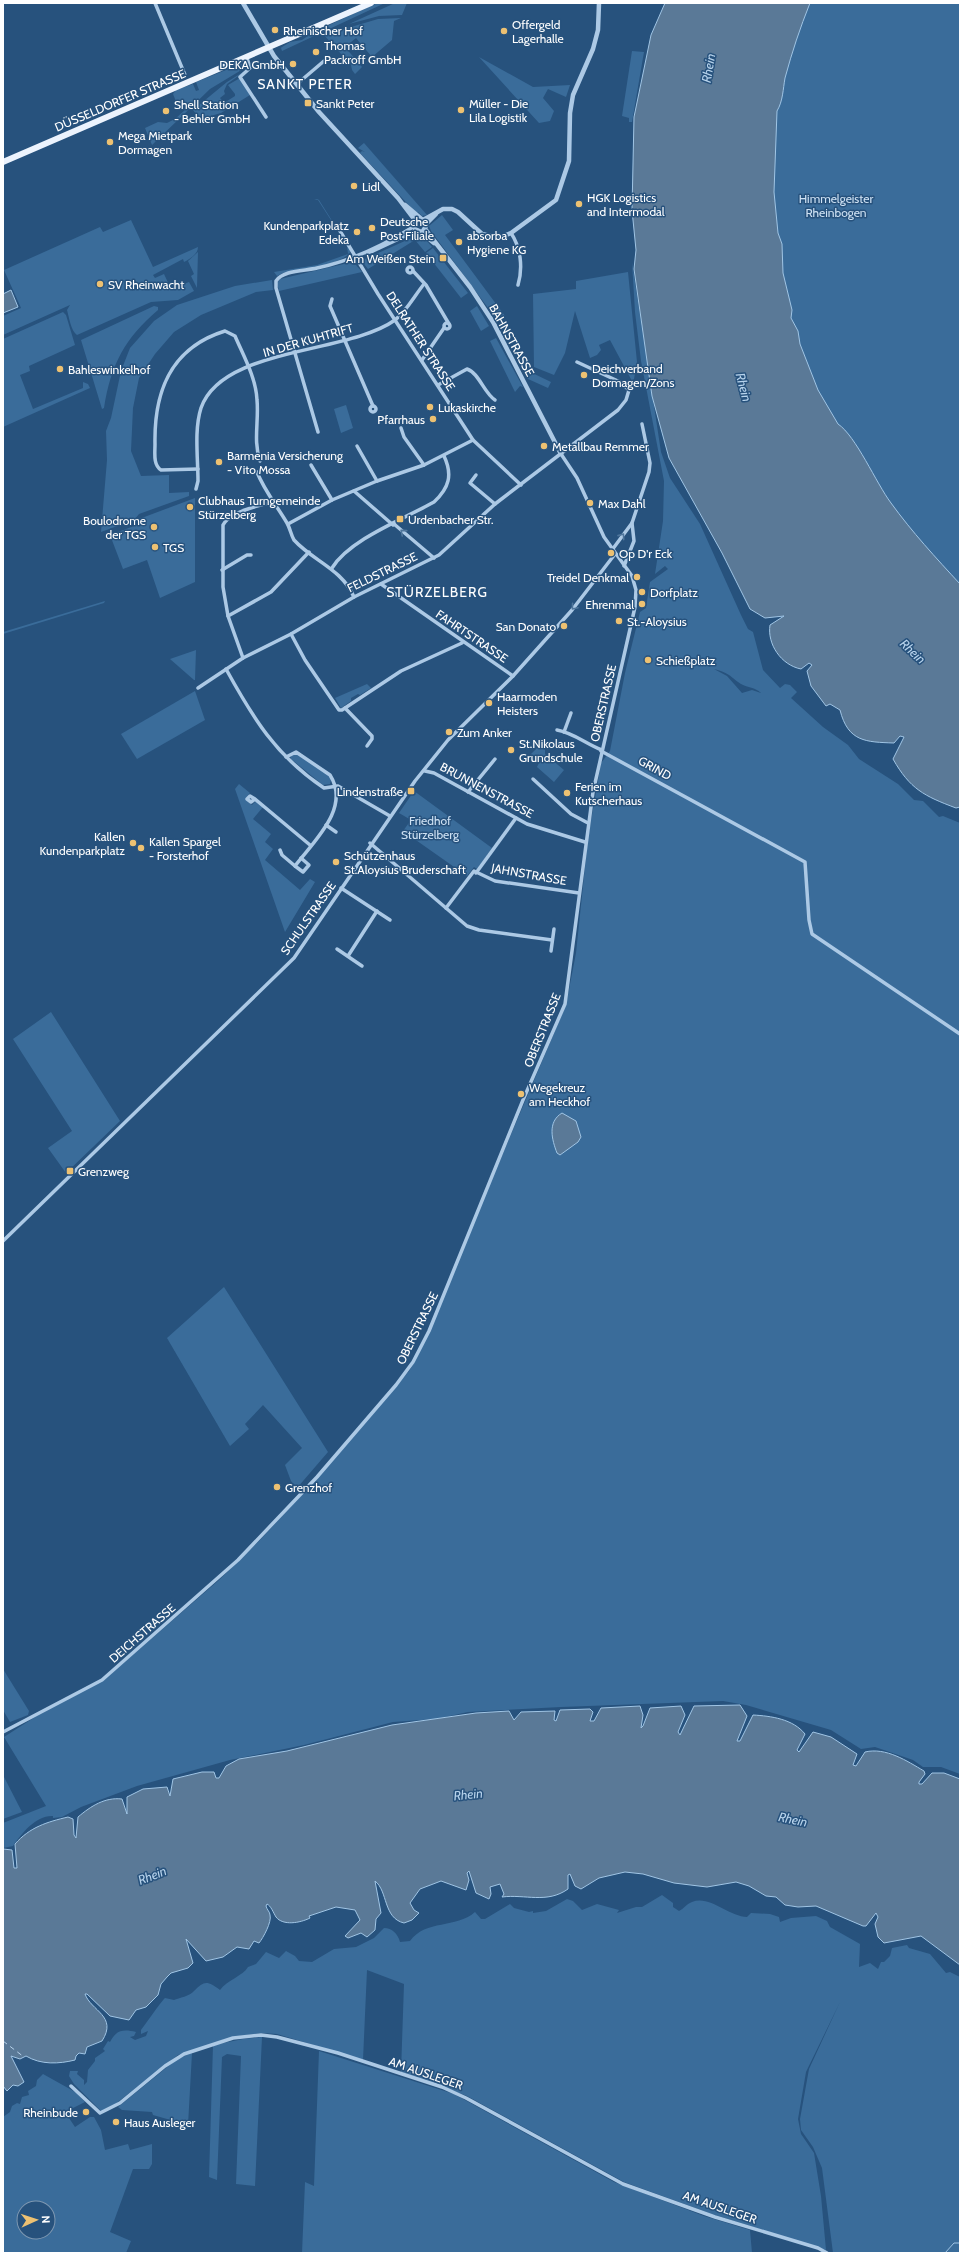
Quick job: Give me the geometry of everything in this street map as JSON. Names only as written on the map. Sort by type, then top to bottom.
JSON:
[{"type":"main road","name":"DÜSSELDORFER STRASSE","points":[[3,162],[247,58],[371,3]]},
{"type":"street","points":[[154,3],[185,75]]},
{"type":"street","name":"BAHNSTRASSE","points":[[243,3],[255,21],[269,48],[332,128],[402,203],[470,287],[493,322],[561,454]]},
{"type":"street","points":[[318,432],[296,351],[276,288],[276,281],[281,276],[318,268],[356,256],[420,225],[438,212],[445,209],[456,211],[474,229],[487,237],[499,238],[511,233],[553,203],[560,194],[569,161],[570,113],[573,95],[593,49],[598,30],[599,3]]},
{"type":"street","points":[[247,58],[250,68],[240,76],[266,117]]},
{"type":"street","points":[[297,84],[324,61]]},
{"type":"street","name":"DELRATHER STRASSE","points":[[337,226],[378,294],[473,440],[521,485]]},
{"type":"street","points":[[511,233],[520,251],[520,279],[518,285]]},
{"type":"street","points":[[413,271],[424,284],[448,324],[445,324],[444,328],[422,360]]},
{"type":"street","points":[[396,320],[424,284]]},
{"type":"street","points":[[332,299],[330,306],[373,406]]},
{"type":"street","name":"IN DER KUHTRIFT","points":[[196,488],[198,469],[198,421],[201,408],[208,394],[219,382],[249,368],[296,351],[345,340],[382,327],[396,320]]},
{"type":"street","points":[[198,469],[161,470],[156,464],[156,410],[166,379],[174,366],[191,349],[201,342],[225,331],[235,336],[249,368],[257,399],[256,441],[260,462]]},
{"type":"street","name":"FELDSTRASSE","points":[[198,688],[243,658],[291,634],[354,597],[434,558],[459,539],[495,504],[618,410],[624,404],[630,390],[620,382],[577,362]]},
{"type":"street","points":[[438,385],[467,369],[473,373],[488,396],[495,400]]},
{"type":"street","points":[[624,566],[634,541],[632,523],[650,468],[642,424]]},
{"type":"street","points":[[401,428],[404,437],[424,464]]},
{"type":"street","points":[[288,524],[332,500],[376,481],[444,456],[473,440]]},
{"type":"street","points":[[357,446],[376,481]]},
{"type":"street","name":"OBERSTRASSE","points":[[275,1523],[396,1385],[413,1362],[429,1331],[523,1100],[565,1004],[588,823],[602,750],[636,601],[634,582],[596,523],[577,478],[561,454]]},
{"type":"street","points":[[332,568],[351,548],[434,502],[443,493],[450,475],[449,465],[444,456]]},
{"type":"street","points":[[311,465],[332,500]]},
{"type":"street","points":[[258,472],[273,502],[288,524],[293,539],[332,568],[348,586],[354,597]]},
{"type":"street","points":[[476,475],[470,483],[495,504]]},
{"type":"street","points":[[354,491],[434,558]]},
{"type":"street","points":[[243,658],[228,616],[222,570],[224,523],[249,508],[273,502]]},
{"type":"street","name":"SCHULSTRASSE","points":[[3,1241],[289,964],[298,953],[370,843],[418,777],[425,771],[448,740],[513,676],[572,610],[614,552],[632,523]]},
{"type":"street","points":[[228,616],[271,592],[310,552]]},
{"type":"street","points":[[222,570],[243,557],[251,555]]},
{"type":"street","name":"FAHRTSTRASSE","points":[[380,584],[462,643],[513,676]]},
{"type":"street","points":[[291,634],[337,708],[342,710],[401,671],[462,643]]},
{"type":"street","points":[[226,669],[260,727],[270,741],[286,757],[324,788],[338,786],[390,816]]},
{"type":"street","points":[[345,708],[372,736],[372,739],[367,746]]},
{"type":"street","points":[[564,732],[571,713]]},
{"type":"street","name":"GRIND","points":[[557,730],[578,737],[590,746],[602,750],[805,862],[809,920],[812,934],[960,1034]]},
{"type":"street","points":[[286,757],[292,752],[296,752],[330,775],[334,786],[337,806],[326,825],[295,866]]},
{"type":"street","points":[[468,792],[496,759]]},
{"type":"street","name":"BRUNNENSTRASSE","points":[[425,771],[430,771],[527,824],[585,842]]},
{"type":"street","points":[[533,779],[572,814],[588,823]]},
{"type":"street","points":[[254,799],[310,845]]},
{"type":"street","name":"JAHNSTRASSE","points":[[476,873],[516,818]]},
{"type":"street","points":[[326,825],[336,832]]},
{"type":"street","points":[[370,843],[468,926],[479,930],[552,940]]},
{"type":"street","points":[[280,850],[282,855],[303,872],[308,864],[301,858]]},
{"type":"street","name":"JAHNSTRASSE","points":[[446,908],[474,871],[494,881],[579,893]]},
{"type":"street","points":[[341,888],[390,920]]},
{"type":"street","points":[[348,956],[376,911]]},
{"type":"street","points":[[551,951],[554,929]]},
{"type":"street","points":[[337,949],[362,966]]},
{"type":"street","name":"DEICHSTRASSE","points":[[3,1732],[93,1685],[109,1674],[219,1578],[275,1523]]},
{"type":"street","name":"AM AUSLEGER","points":[[71,2086],[100,2113],[120,2103],[164,2066],[184,2054],[233,2038],[261,2035],[277,2037],[338,2053],[442,2087],[466,2098],[623,2184],[697,2211],[818,2248],[827,2253]]},
{"type":"green space","points":[[377,3],[385,3],[282,51],[281,48],[279,49],[290,42],[302,40],[312,33]]},
{"type":"green space","points":[[395,3],[407,3],[402,15],[379,16],[349,24]]},
{"type":"green space","name":"Himmelgeister Rheinbogen","points":[[754,3],[960,3],[960,688],[778,479]]},
{"type":"green space","points":[[401,18],[394,21],[392,40],[372,57],[356,38],[345,47],[362,67],[355,74],[351,65],[324,35],[378,19]]},
{"type":"green space","points":[[632,51],[644,52],[632,122],[629,122],[629,118],[622,116]]},
{"type":"green space","points":[[479,57],[533,87],[570,85],[566,97],[548,89],[543,98],[554,111],[550,121],[539,123]]},
{"type":"green space","points":[[246,62],[248,66],[210,89],[152,145],[145,128],[158,122],[167,123],[175,119],[185,110],[183,107],[179,109],[173,94],[176,90],[193,84],[196,91],[199,90],[196,82]]},
{"type":"green space","points":[[248,69],[227,84],[224,91],[225,94],[220,98],[224,103],[235,96],[228,85],[240,78],[250,95],[221,113],[200,119],[193,110],[227,82]]},
{"type":"green space","points":[[364,143],[427,215],[422,216],[418,212],[417,214],[360,153],[362,151],[365,152],[358,148]]},
{"type":"green space","points":[[314,199],[319,200],[351,251],[347,256],[340,260],[320,266],[283,273],[277,276],[274,272],[317,265],[348,254],[347,245],[318,200]]},
{"type":"green space","points":[[442,215],[453,230],[445,235],[505,316],[497,320],[431,231],[429,226]]},
{"type":"green space","points":[[131,220],[153,267],[198,247],[195,254],[189,259],[184,262],[183,259],[153,275],[155,278],[164,274],[171,289],[189,282],[194,291],[178,300],[151,302],[77,335],[72,327],[67,310],[70,305],[3,335],[3,316],[21,308],[4,270],[100,227],[103,232]]},
{"type":"green space","points":[[418,235],[422,235],[432,247],[425,252],[415,240],[368,269],[364,264],[365,259]]},
{"type":"green space","points":[[433,248],[468,293],[461,298],[426,253]]},
{"type":"green space","points":[[198,252],[197,288],[191,276],[194,274],[188,261]]},
{"type":"green space","points":[[632,262],[661,452],[670,478],[700,524],[741,615],[748,629],[753,632],[763,670],[780,688],[785,684],[790,685],[797,692],[791,698],[823,727],[848,745],[859,759],[898,784],[914,800],[923,801],[939,817],[943,816],[960,823],[960,1774],[941,1767],[923,1767],[913,1760],[875,1747],[861,1749],[831,1730],[746,1705],[723,1701],[468,1712],[436,1719],[393,1722],[304,1745],[230,1760],[137,1786],[81,1807],[62,1817],[53,1818],[53,1816],[47,1816],[41,1818],[25,1831],[13,1846],[3,1848],[3,1823],[46,1806],[4,1737],[35,1717],[105,1679],[219,1580],[260,1540],[317,1478],[409,1371],[414,1363],[566,1005],[576,953],[588,838],[601,763],[610,751],[625,673],[640,612],[646,608],[650,582],[668,569],[665,566],[655,574],[663,521],[664,481],[641,361],[635,312]],"holes":[[[714,669],[729,675],[741,684],[761,693],[752,690],[742,693],[727,676]]]},
{"type":"green space","points":[[348,263],[356,265],[362,272],[279,291],[277,283],[280,279]]},
{"type":"green space","points":[[628,272],[637,362],[634,379],[632,381],[610,340],[599,345],[601,350],[597,355],[590,358],[575,311],[565,353],[554,375],[534,367],[533,294],[576,289],[576,281]]},
{"type":"green space","points":[[272,280],[273,290],[256,292],[201,315],[174,332],[155,354],[139,378],[133,408],[131,451],[141,476],[169,475],[169,493],[189,492],[189,496],[139,514],[134,520],[101,532],[107,460],[106,431],[111,418],[121,371],[130,348],[154,321],[177,305],[235,286]]},
{"type":"green space","points":[[154,306],[158,307],[158,310],[146,320],[121,353],[115,365],[104,408],[102,409],[81,340]]},
{"type":"green space","points":[[477,306],[489,326],[481,331],[470,311]]},
{"type":"green space","points":[[63,312],[66,315],[75,345],[29,366],[30,371],[20,375],[33,409],[83,388],[83,382],[88,384],[90,388],[3,427],[3,339]]},
{"type":"green space","points":[[496,338],[523,387],[520,386],[515,392],[490,341]]},
{"type":"green space","points":[[522,368],[551,382],[548,388],[528,379]]},
{"type":"green space","points":[[346,405],[353,428],[341,433],[334,409]]},
{"type":"green space","name":"TGS","points":[[195,498],[195,582],[160,598],[147,560],[123,569],[110,535],[134,526],[139,519]]},
{"type":"green space","points":[[105,601],[104,603],[3,634],[3,632]]},
{"type":"green space","points":[[196,650],[195,680],[194,680],[170,659]]},
{"type":"green space","points":[[367,684],[371,688],[360,695],[358,694],[351,698],[351,701],[341,708],[335,698]]},
{"type":"green space","points":[[195,691],[205,720],[137,759],[121,734]]},
{"type":"green space","points":[[540,745],[545,750],[545,754],[564,770],[554,782],[537,767],[539,763],[530,755]]},
{"type":"green space","points":[[295,753],[329,775],[331,780],[330,784],[323,785],[291,759],[290,755]]},
{"type":"green space","points":[[239,784],[250,793],[245,799],[252,805],[256,801],[263,807],[253,819],[271,834],[265,842],[273,849],[265,860],[300,890],[310,879],[315,882],[285,932],[235,789]]},
{"type":"green space","name":"Friedhof Stürzelberg","points":[[414,791],[492,848],[477,869],[474,867],[467,876],[403,831],[411,820],[399,813]]},
{"type":"green space","points":[[51,1012],[120,1121],[66,1173],[48,1148],[72,1131],[13,1039]]},
{"type":"green space","points":[[224,1287],[328,1452],[297,1488],[291,1481],[285,1465],[302,1448],[263,1405],[245,1424],[249,1429],[230,1446],[167,1338]]},
{"type":"green space","points":[[3,1669],[29,1711],[28,1715],[10,1722],[3,1710]]},
{"type":"green space","points":[[3,1775],[22,1812],[3,1819]]},
{"type":"green space","points":[[662,1895],[673,1903],[673,1907],[679,1911],[692,1902],[706,1901],[740,1916],[747,1917],[751,1913],[770,1914],[779,1917],[780,1922],[791,1918],[816,1916],[827,1921],[830,1927],[860,1944],[859,1967],[870,1963],[878,1969],[881,1962],[884,1962],[890,1956],[892,1948],[907,1945],[909,1948],[930,1954],[946,1973],[950,1972],[960,1977],[960,2253],[833,2253],[822,2168],[813,2147],[801,2130],[800,2119],[809,2069],[840,2002],[806,2072],[798,2119],[801,2134],[814,2153],[821,2196],[826,2250],[709,2213],[624,2182],[467,2096],[401,2072],[404,1984],[367,1970],[363,2060],[277,2034],[262,2033],[232,2037],[178,2055],[114,2105],[101,2111],[74,2084],[69,2076],[70,2071],[78,2071],[77,2074],[84,2080],[84,2085],[87,2082],[88,2070],[95,2061],[95,2058],[105,2051],[103,2049],[108,2041],[110,2042],[117,2033],[120,2031],[136,2032],[134,2036],[130,2037],[135,2040],[146,2036],[148,2031],[141,2034],[141,2030],[165,1998],[174,2000],[184,1997],[192,1993],[200,1985],[206,1983],[209,1983],[220,1990],[248,1967],[256,1964],[266,1952],[279,1958],[286,1951],[295,1956],[299,1961],[312,1962],[334,1949],[356,1947],[374,1938],[384,1928],[390,1929],[394,1932],[398,1936],[400,1942],[410,1941],[424,1930],[459,1921],[475,1912],[481,1919],[485,1919],[510,1904],[514,1908],[529,1912],[533,1911],[533,1913],[546,1911],[567,1899],[573,1901],[582,1910],[597,1904],[619,1910],[617,1913],[636,1907],[642,1907]]},
{"type":"green space","points":[[262,2037],[255,2186],[236,2184],[241,2056],[227,2054],[222,2057],[217,2180],[209,2177],[213,2045]]},
{"type":"green space","points":[[319,2051],[454,2094],[614,2182],[704,2216],[750,2230],[752,2253],[302,2253],[305,2182],[314,2186]]},
{"type":"green space","points":[[192,2053],[188,2125],[153,2115],[152,2112],[122,2110],[118,2107],[177,2059]]},
{"type":"green space","points":[[43,2074],[77,2093],[85,2102],[65,2112],[75,2127],[90,2117],[94,2117],[101,2130],[105,2150],[128,2144],[130,2150],[152,2144],[152,2164],[149,2169],[133,2169],[110,2232],[131,2241],[126,2253],[3,2253],[3,2117],[10,2112],[12,2106],[17,2103],[20,2104],[22,2097],[29,2095],[28,2091],[36,2086],[37,2080]]},
{"type":"water","name":"Rhein","points":[[665,3],[810,3],[790,59],[782,99],[777,111],[774,192],[778,233],[782,244],[783,273],[792,310],[791,318],[798,331],[800,344],[818,390],[838,424],[845,430],[859,449],[885,494],[899,514],[924,545],[960,584],[960,807],[956,808],[935,800],[912,785],[906,778],[893,759],[904,737],[900,736],[894,743],[884,743],[867,741],[853,734],[843,721],[840,710],[830,704],[826,706],[811,686],[807,671],[812,665],[809,663],[801,669],[794,667],[787,663],[777,653],[771,639],[770,625],[784,616],[765,618],[750,609],[722,553],[669,458],[652,396],[634,269],[636,250],[632,210],[634,117],[651,35]]},
{"type":"water","points":[[11,290],[18,307],[3,313],[3,294]]},
{"type":"water","points":[[562,1113],[576,1121],[581,1137],[578,1142],[560,1155],[557,1153],[555,1148],[552,1132],[554,1121]]},
{"type":"water","name":"Rhein","points":[[740,1705],[747,1716],[737,1741],[740,1741],[753,1715],[774,1717],[794,1725],[805,1734],[797,1750],[799,1752],[813,1732],[831,1737],[857,1754],[853,1765],[856,1766],[865,1752],[881,1751],[896,1756],[924,1771],[925,1774],[919,1784],[922,1784],[932,1773],[944,1773],[960,1779],[960,1965],[921,1936],[884,1943],[878,1937],[875,1924],[878,1917],[876,1913],[866,1926],[863,1926],[816,1906],[798,1907],[785,1905],[776,1897],[766,1896],[749,1886],[736,1882],[707,1887],[674,1883],[643,1874],[625,1872],[599,1878],[581,1889],[575,1886],[570,1874],[568,1875],[568,1889],[560,1894],[536,1898],[511,1896],[502,1897],[504,1894],[500,1884],[490,1887],[491,1894],[489,1899],[476,1893],[469,1871],[467,1873],[469,1880],[466,1890],[441,1881],[420,1889],[410,1903],[414,1910],[419,1913],[412,1920],[404,1923],[392,1916],[382,1891],[375,1881],[381,1913],[376,1919],[375,1930],[367,1937],[361,1933],[348,1938],[345,1936],[360,1920],[355,1910],[336,1907],[309,1916],[310,1918],[301,1921],[287,1923],[279,1920],[267,1904],[266,1906],[270,1913],[270,1918],[265,1934],[259,1943],[254,1941],[249,1949],[237,1947],[223,1957],[206,1961],[186,1939],[193,1963],[188,1968],[171,1973],[161,1984],[158,1995],[146,2007],[136,2010],[129,2020],[110,2016],[87,1994],[85,1994],[92,2005],[102,2014],[105,2020],[107,2026],[102,2041],[87,2047],[85,2054],[79,2053],[75,2060],[69,2061],[50,2063],[38,2061],[26,2056],[20,2059],[11,2056],[24,2082],[18,2086],[13,2085],[7,2091],[3,2086],[3,1849],[12,1850],[14,1868],[17,1868],[15,1844],[33,1829],[46,1823],[68,1817],[73,1819],[74,1835],[76,1838],[78,1817],[98,1803],[110,1799],[122,1799],[127,1814],[127,1797],[143,1789],[167,1787],[170,1796],[173,1779],[202,1772],[214,1772],[216,1778],[219,1778],[226,1766],[239,1759],[287,1751],[392,1725],[476,1713],[509,1711],[514,1720],[521,1712],[555,1711],[554,1720],[556,1721],[560,1710],[590,1709],[593,1712],[590,1721],[594,1721],[601,1708],[640,1706],[643,1715],[641,1728],[650,1708],[681,1706],[685,1715],[678,1732],[680,1735],[694,1706]]},
{"type":"waterway","points":[[945,2253],[954,2243],[960,2243]]},
{"type":"ferry route","points":[[3,2041],[24,2057]]},
{"type":"place","name":"Rheinischer Hof","points":[[275,30]]},
{"type":"place","name":"Offergeld Lagerhalle","points":[[504,31]]},
{"type":"place","name":"Thomas Packroff GmbH","points":[[316,52]]},
{"type":"place","name":"DEKA GmbH","points":[[293,64]]},
{"type":"place","name":"Sankt Peter","points":[[308,103]]},
{"type":"place","name":"Müller - Die Lila Logistik","points":[[461,110]]},
{"type":"place","name":"Shell Station - Behler GmbH","points":[[166,111]]},
{"type":"place","name":"Mega Mietpark Dormagen","points":[[110,142]]},
{"type":"place","name":"Lidl","points":[[354,186]]},
{"type":"place","name":"HGK Logistics and Intermodal","points":[[579,204]]},
{"type":"place","name":"Deutsche Post Filiale","points":[[372,228]]},
{"type":"place","name":"Kundenparkplatz Edeka","points":[[357,232]]},
{"type":"place","name":"absorba Hygiene KG","points":[[459,242]]},
{"type":"place","name":"Am Weißen Stein","points":[[443,258]]},
{"type":"place","name":"SV Rheinwacht","points":[[100,284]]},
{"type":"place","name":"Bahleswinkelhof","points":[[60,369]]},
{"type":"place","name":"Deichverband Dormagen/Zons","points":[[584,375]]},
{"type":"place","name":"Lukaskirche","points":[[430,407]]},
{"type":"place","name":"Pfarrhaus","points":[[433,419]]},
{"type":"place","name":"Metallbau Remmer","points":[[544,446]]},
{"type":"place","name":"Barmenia Versicherung - Vito Mossa","points":[[219,462]]},
{"type":"place","name":"Max Dahl","points":[[590,503]]},
{"type":"place","name":"Clubhaus Turngemeinde Stürzelberg","points":[[190,507]]},
{"type":"place","name":"Urdenbacher Str.","points":[[400,519]]},
{"type":"place","name":"Boulodrome der TGS","points":[[154,527]]},
{"type":"place","name":"TGS","points":[[155,547]]},
{"type":"place","name":"Op D'r Eck","points":[[611,553]]},
{"type":"place","name":"Treidel Denkmal","points":[[637,577]]},
{"type":"place","name":"Dorfplatz","points":[[642,592]]},
{"type":"place","name":"Ehrenmal","points":[[642,604]]},
{"type":"place","name":"St.-Aloysius","points":[[619,621]]},
{"type":"place","name":"San Donato","points":[[564,626]]},
{"type":"place","name":"Schießplatz","points":[[648,660]]},
{"type":"place","name":"Haarmoden Heisters","points":[[489,703]]},
{"type":"place","name":"Zum Anker","points":[[449,732]]},
{"type":"place","name":"St.Nikolaus Grundschule","points":[[511,750]]},
{"type":"place","name":"Lindenstraße","points":[[411,791]]},
{"type":"place","name":"Ferien im Kutscherhaus","points":[[567,793]]},
{"type":"place","name":"Kallen Kundenparkplatz","points":[[133,843]]},
{"type":"place","name":"Kallen Spargel - Forsterhof","points":[[141,848]]},
{"type":"place","name":"Schützenhaus St.Aloysius Bruderschaft","points":[[336,862]]},
{"type":"place","name":"Wegekreuz am Heckhof","points":[[521,1094]]},
{"type":"place","name":"Grenzweg","points":[[70,1171]]},
{"type":"place","name":"Grenzhof","points":[[277,1487]]},
{"type":"place","name":"Rheinbude","points":[[86,2112]]},
{"type":"place","name":"Haus Ausleger","points":[[116,2122]]},
{"type":"district","name":"SANKT PETER","points":[[305,84]]},
{"type":"district","name":"STÜRZELBERG","points":[[437,592]]}]
